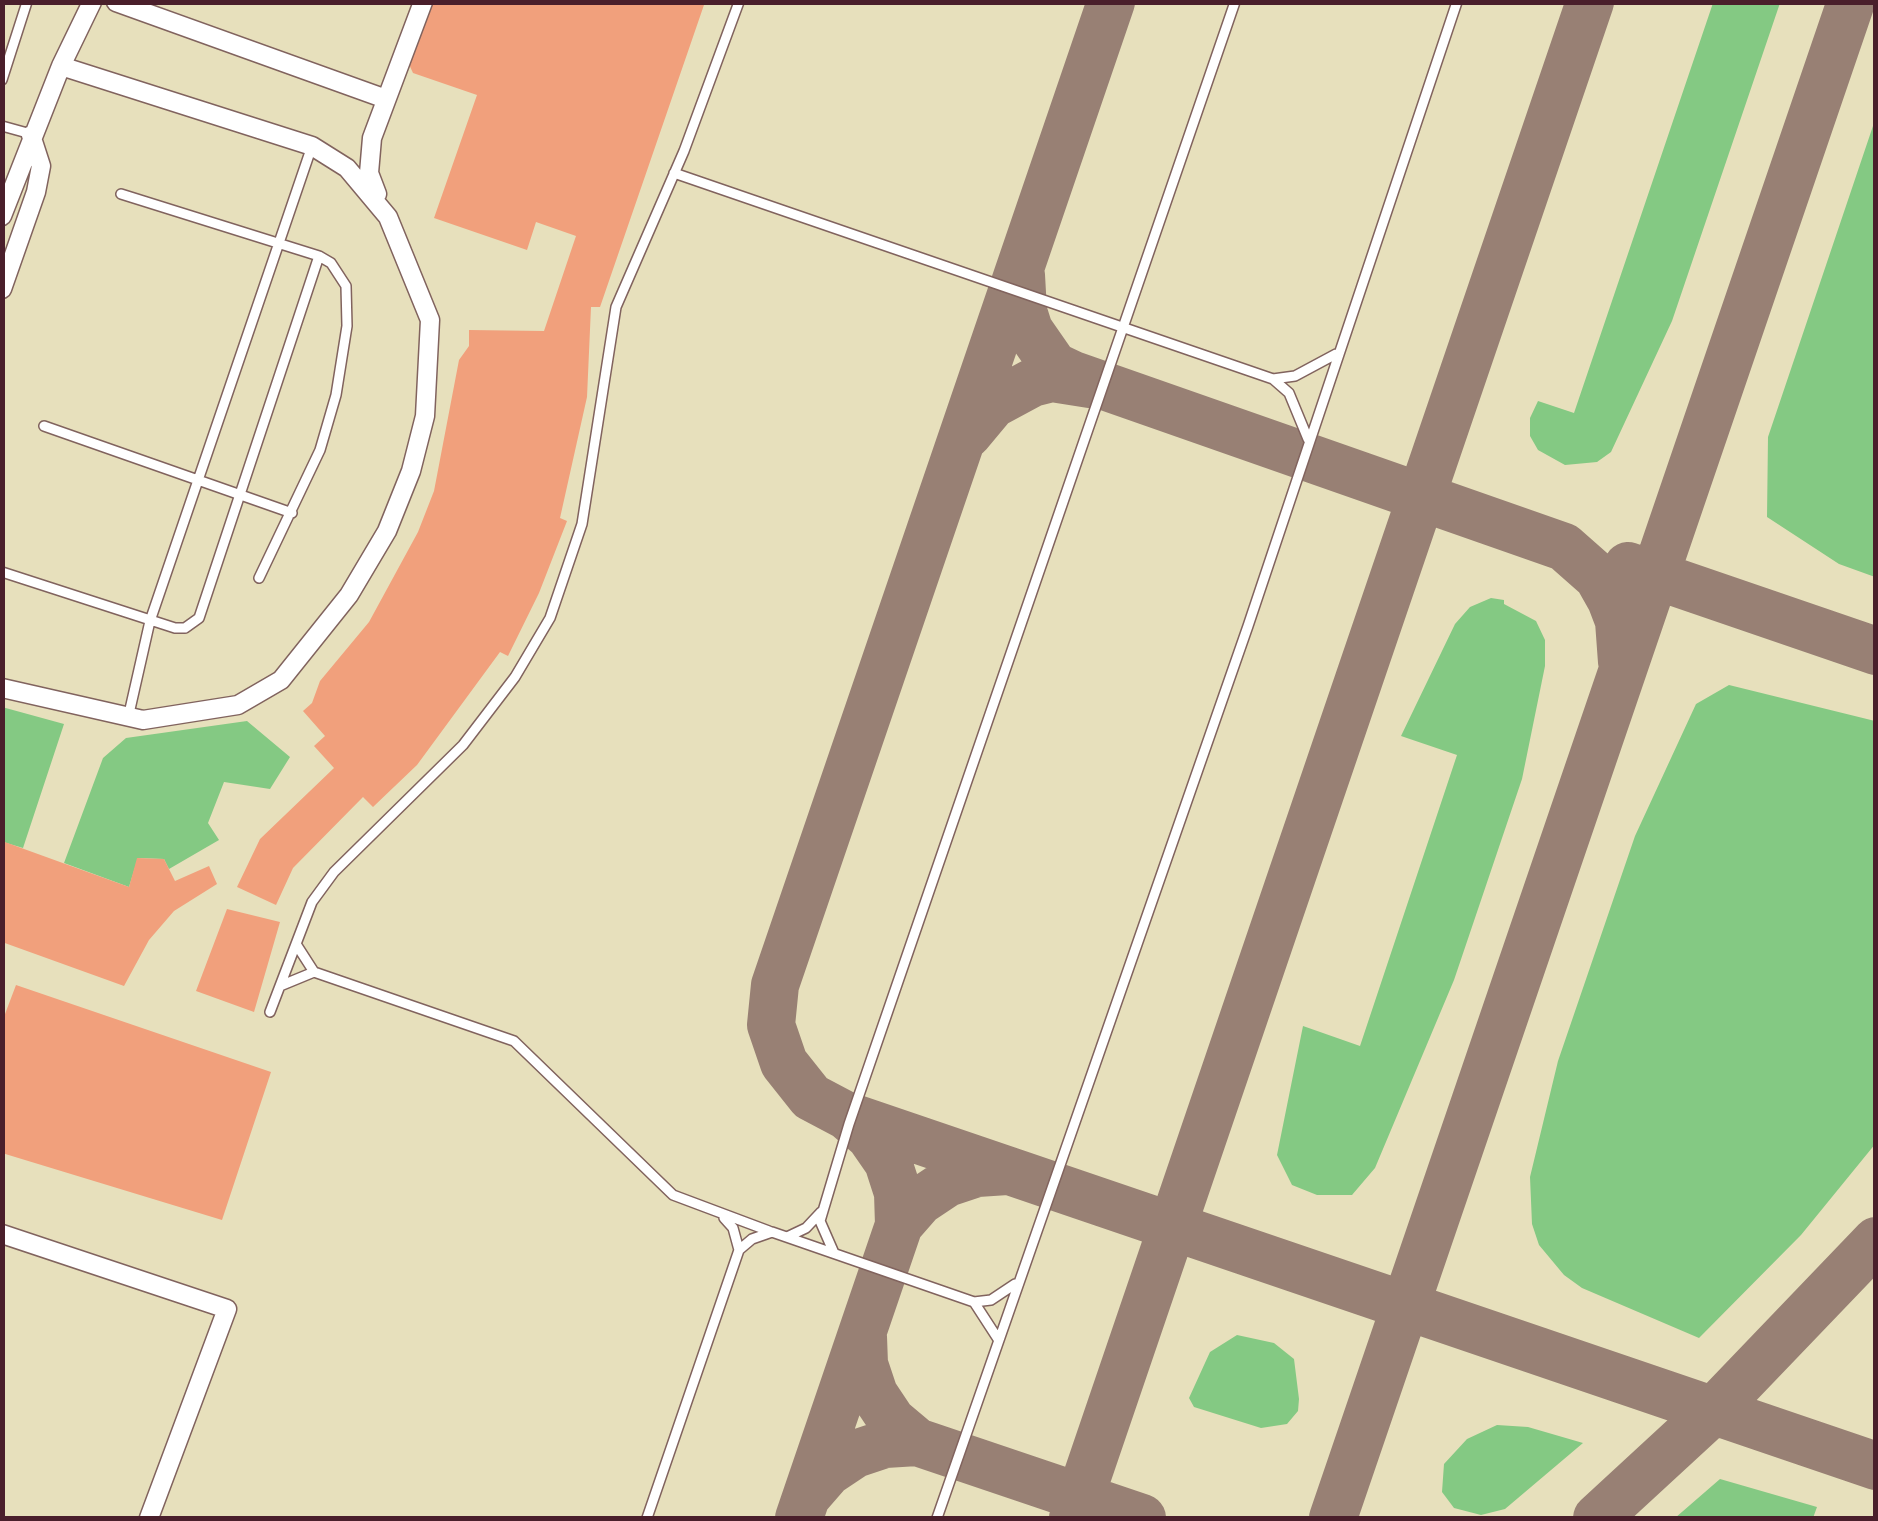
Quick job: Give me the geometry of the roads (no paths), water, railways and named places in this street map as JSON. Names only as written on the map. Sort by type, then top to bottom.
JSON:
[{"type":"street","points":[[2,216],[31,134],[92,2]]},
{"type":"street","points":[[116,2],[386,98]]},
{"type":"street","points":[[2,688],[128,718],[185,717],[238,705],[281,680],[339,610],[386,531],[411,471],[425,416],[430,320],[374,186],[368,157],[422,2]]},
{"type":"street","points":[[61,66],[312,146],[347,168],[388,217]]},
{"type":"street","points":[[2,289],[36,192],[40,166],[31,134]]},
{"type":"street","points":[[2,1234],[227,1309],[149,1518]]},
{"type":"lane","points":[[2,80],[28,2]]},
{"type":"lane","points":[[270,1012],[312,902],[334,872],[463,745],[515,677],[550,618],[582,524],[610,330],[739,2]]},
{"type":"lane","points":[[834,1253],[823,1235],[822,1210],[1234,2]]},
{"type":"lane","points":[[938,1518],[1457,2]]},
{"type":"lane","points":[[2,126],[31,134]]},
{"type":"lane","points":[[128,718],[150,621],[276,242],[312,146]]},
{"type":"lane","points":[[674,173],[1272,379],[1295,376],[1339,352]]},
{"type":"lane","points":[[121,194],[319,256],[331,263],[346,286],[347,326],[330,413],[292,513],[258,578]]},
{"type":"lane","points":[[2,572],[150,621],[185,628],[200,618],[319,256]]},
{"type":"lane","points":[[1272,379],[1299,410],[1309,441]]},
{"type":"lane","points":[[44,426],[292,513]]},
{"type":"lane","points":[[296,944],[314,972],[514,1041],[673,1195],[722,1216],[974,1302],[995,1328],[998,1339]]},
{"type":"lane","points":[[280,986],[314,972]]},
{"type":"lane","points":[[787,1237],[806,1228],[822,1210]]},
{"type":"lane","points":[[722,1216],[733,1228],[739,1250]]},
{"type":"lane","points":[[647,1518],[739,1250],[752,1239],[772,1232]]},
{"type":"lane","points":[[974,1302],[1007,1292],[1020,1278]]}]
